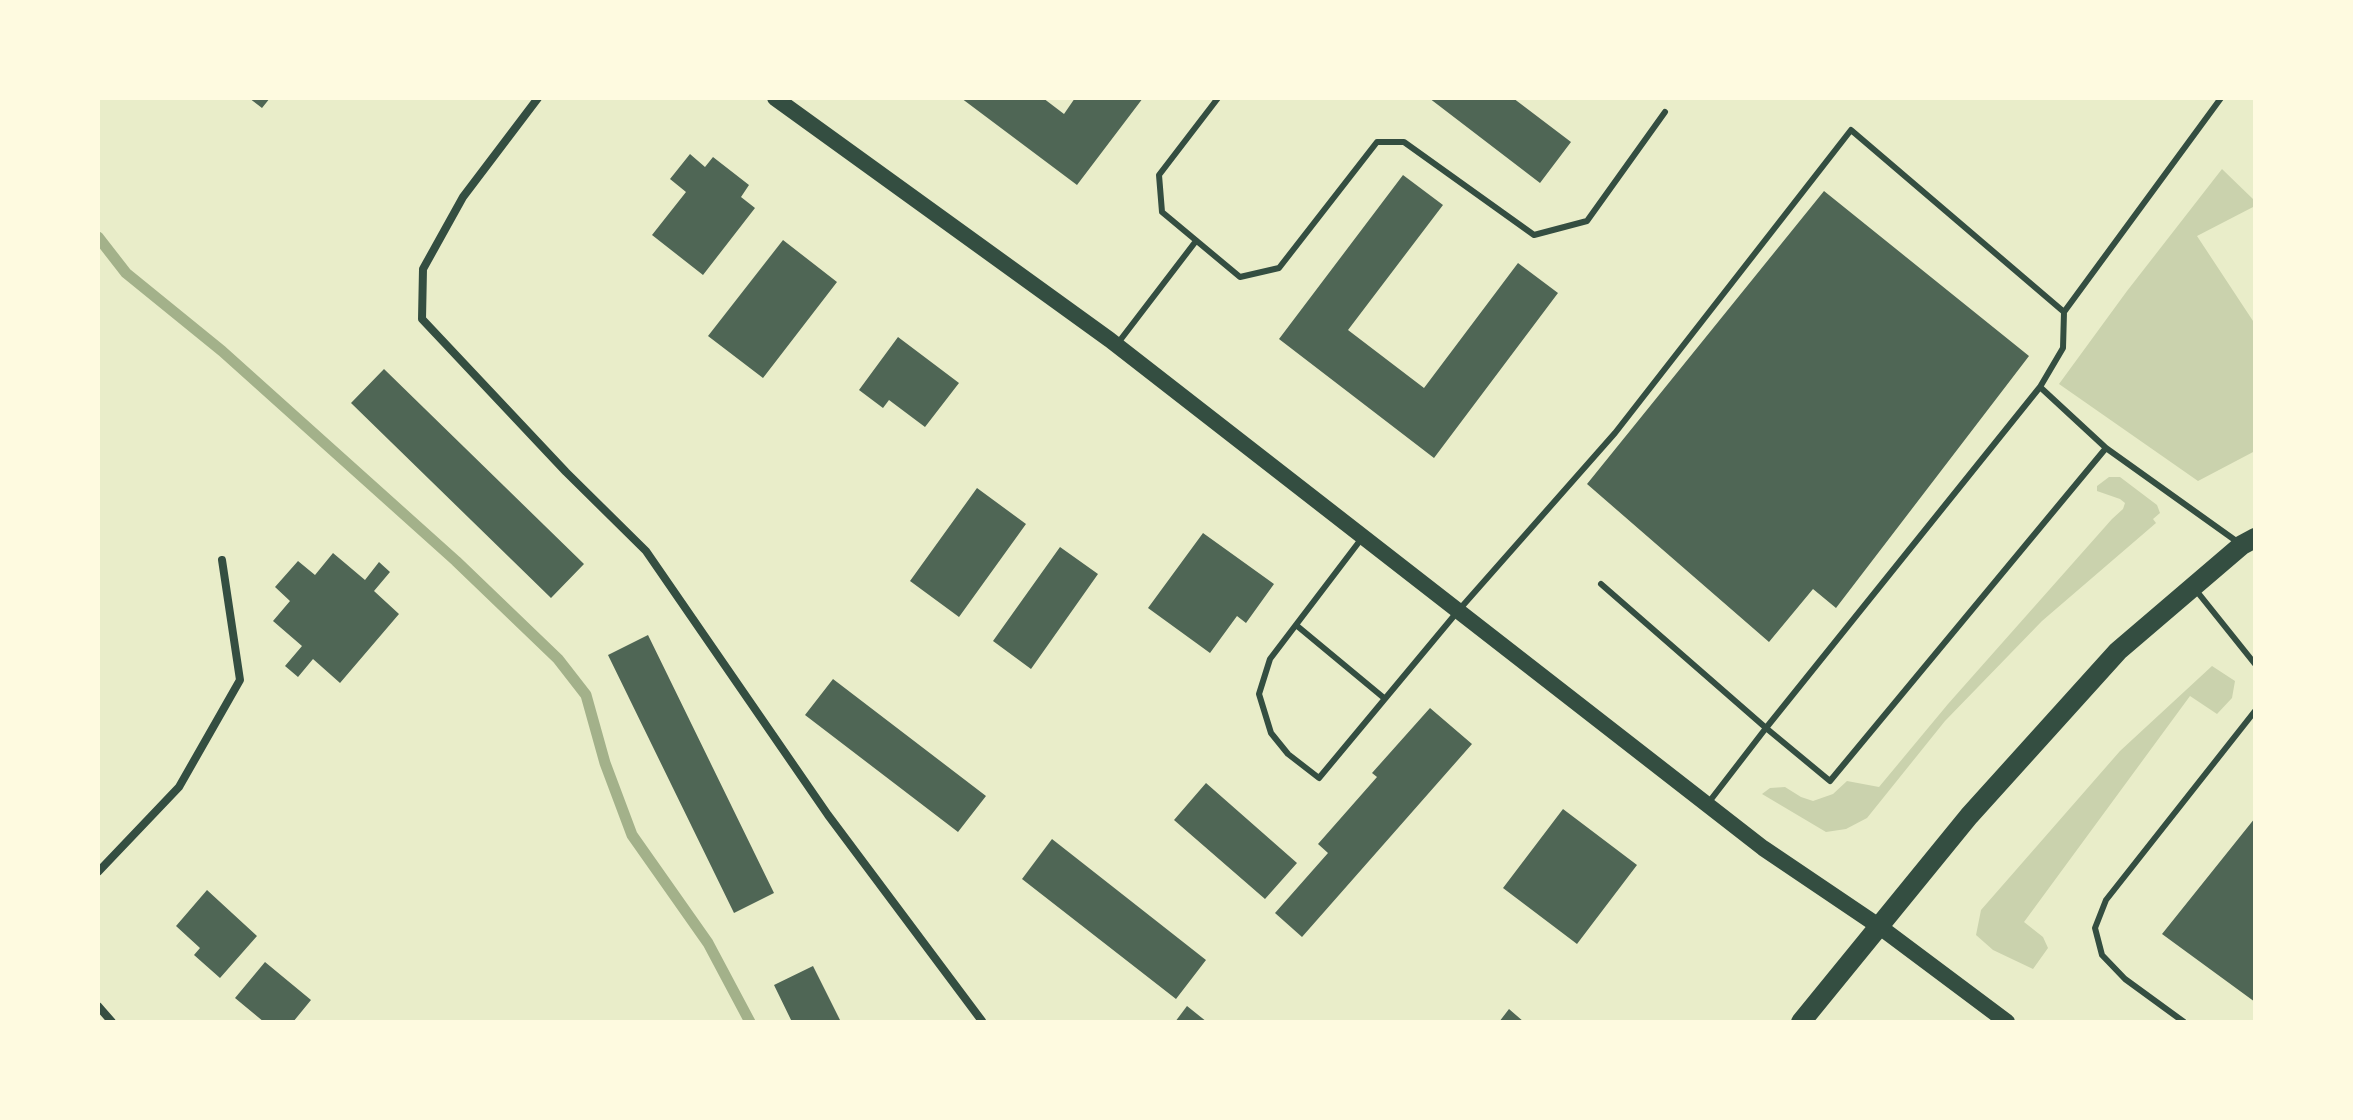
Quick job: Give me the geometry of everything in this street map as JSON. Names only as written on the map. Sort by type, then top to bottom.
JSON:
[{"type":"main road","points":[[775,98],[1117,345],[1763,848],[1880,927],[2007,1022]]},
{"type":"main road","points":[[1801,1022],[1969,816],[2118,651],[2248,541]]},
{"type":"street","points":[[538,98],[463,197],[423,269],[422,319],[566,472],[646,551],[828,815],[982,1021]]},
{"type":"street","points":[[98,872],[179,787],[240,680],[222,560]]},
{"type":"street","points":[[98,1006],[112,1022]]},
{"type":"lane","points":[[1218,98],[1159,175],[1162,212],[1240,277],[1279,268],[1377,142],[1404,142],[1534,235],[1587,221],[1665,112]]},
{"type":"lane","points":[[1707,805],[2040,387],[2063,348],[2064,312],[2221,98]]},
{"type":"lane","points":[[1363,537],[1270,659],[1259,694],[1271,733],[1288,754],[1319,778],[1458,611],[1615,433],[1851,130],[2064,312]]},
{"type":"lane","points":[[1117,345],[1196,241]]},
{"type":"lane","points":[[2040,387],[2106,448],[2248,541]]},
{"type":"lane","points":[[1601,584],[1830,781],[2106,448]]},
{"type":"lane","points":[[2193,587],[2255,664]]},
{"type":"lane","points":[[1296,625],[1384,698]]},
{"type":"lane","points":[[2184,1022],[2125,979],[2102,955],[2095,928],[2106,900],[2255,711]]},
{"type":"green space","points":[[2222,169],[2255,201],[2255,206],[2197,236],[2255,324],[2255,451],[2198,481],[2059,384]]},
{"type":"green space","points":[[2109,477],[2120,477],[2157,505],[2160,513],[2153,519],[2156,523],[2042,621],[1945,721],[1867,818],[1846,829],[1826,832],[1762,794],[1770,788],[1785,787],[1813,801],[1833,794],[1847,781],[1879,787],[1948,704],[2123,509],[2125,503],[2120,499],[2097,491],[2097,486]]},
{"type":"green space","points":[[2212,666],[2235,681],[2232,698],[2217,714],[2190,696],[2024,922],[2043,937],[2048,948],[2033,969],[1993,950],[1976,935],[1981,910],[2120,751]]},
{"type":"building","points":[[249,98],[270,98],[262,108]]},
{"type":"building","points":[[961,98],[1043,98],[1064,114],[1075,98],[1143,98],[1077,185]]},
{"type":"building","points":[[1429,98],[1513,98],[1571,142],[1540,183]]},
{"type":"building","points":[[690,154],[705,167],[713,157],[749,185],[741,197],[755,208],[703,275],[652,235],[686,192],[670,179]]},
{"type":"building","points":[[1403,175],[1443,205],[1348,330],[1424,388],[1518,263],[1558,293],[1434,458],[1279,339]]},
{"type":"building","points":[[1824,191],[2029,356],[1836,608],[1813,589],[1769,642],[1587,484]]},
{"type":"building","points":[[783,240],[837,282],[763,378],[708,336]]},
{"type":"building","points":[[898,337],[959,383],[925,427],[889,400],[883,408],[859,390]]},
{"type":"building","points":[[384,369],[584,564],[551,598],[351,403]]},
{"type":"building","points":[[977,488],[1026,524],[959,617],[910,581]]},
{"type":"building","points":[[1203,533],[1274,584],[1246,623],[1237,616],[1210,653],[1148,608]]},
{"type":"building","points":[[1060,547],[1098,574],[1031,669],[993,641]]},
{"type":"building","points":[[333,553],[365,580],[379,562],[390,572],[374,591],[399,614],[340,683],[313,659],[298,677],[285,666],[302,646],[273,621],[290,601],[275,587],[298,561],[315,575]]},
{"type":"building","points":[[648,635],[774,893],[734,913],[608,655]]},
{"type":"building","points":[[833,679],[986,796],[958,832],[805,715]]},
{"type":"building","points":[[1430,708],[1472,744],[1302,937],[1275,913],[1328,853],[1318,844],[1377,777],[1372,773]]},
{"type":"building","points":[[1206,783],[1297,863],[1265,899],[1174,820]]},
{"type":"building","points":[[1563,809],[1637,865],[1577,944],[1503,888]]},
{"type":"building","points":[[2255,818],[2255,1002],[2162,934]]},
{"type":"building","points":[[1052,839],[1206,960],[1176,999],[1022,879]]},
{"type":"building","points":[[207,890],[257,936],[220,978],[194,955],[200,948],[176,926]]},
{"type":"building","points":[[265,962],[311,1000],[293,1022],[264,1022],[235,998]]},
{"type":"building","points":[[813,966],[841,1022],[792,1022],[774,985]]},
{"type":"building","points":[[1187,1006],[1207,1022],[1175,1022]]},
{"type":"building","points":[[1509,1009],[1524,1022],[1499,1022]]},
{"type":"waterway","points":[[98,237],[126,273],[222,351],[456,561],[558,659],[586,695],[605,763],[632,835],[708,943],[750,1022]]}]
